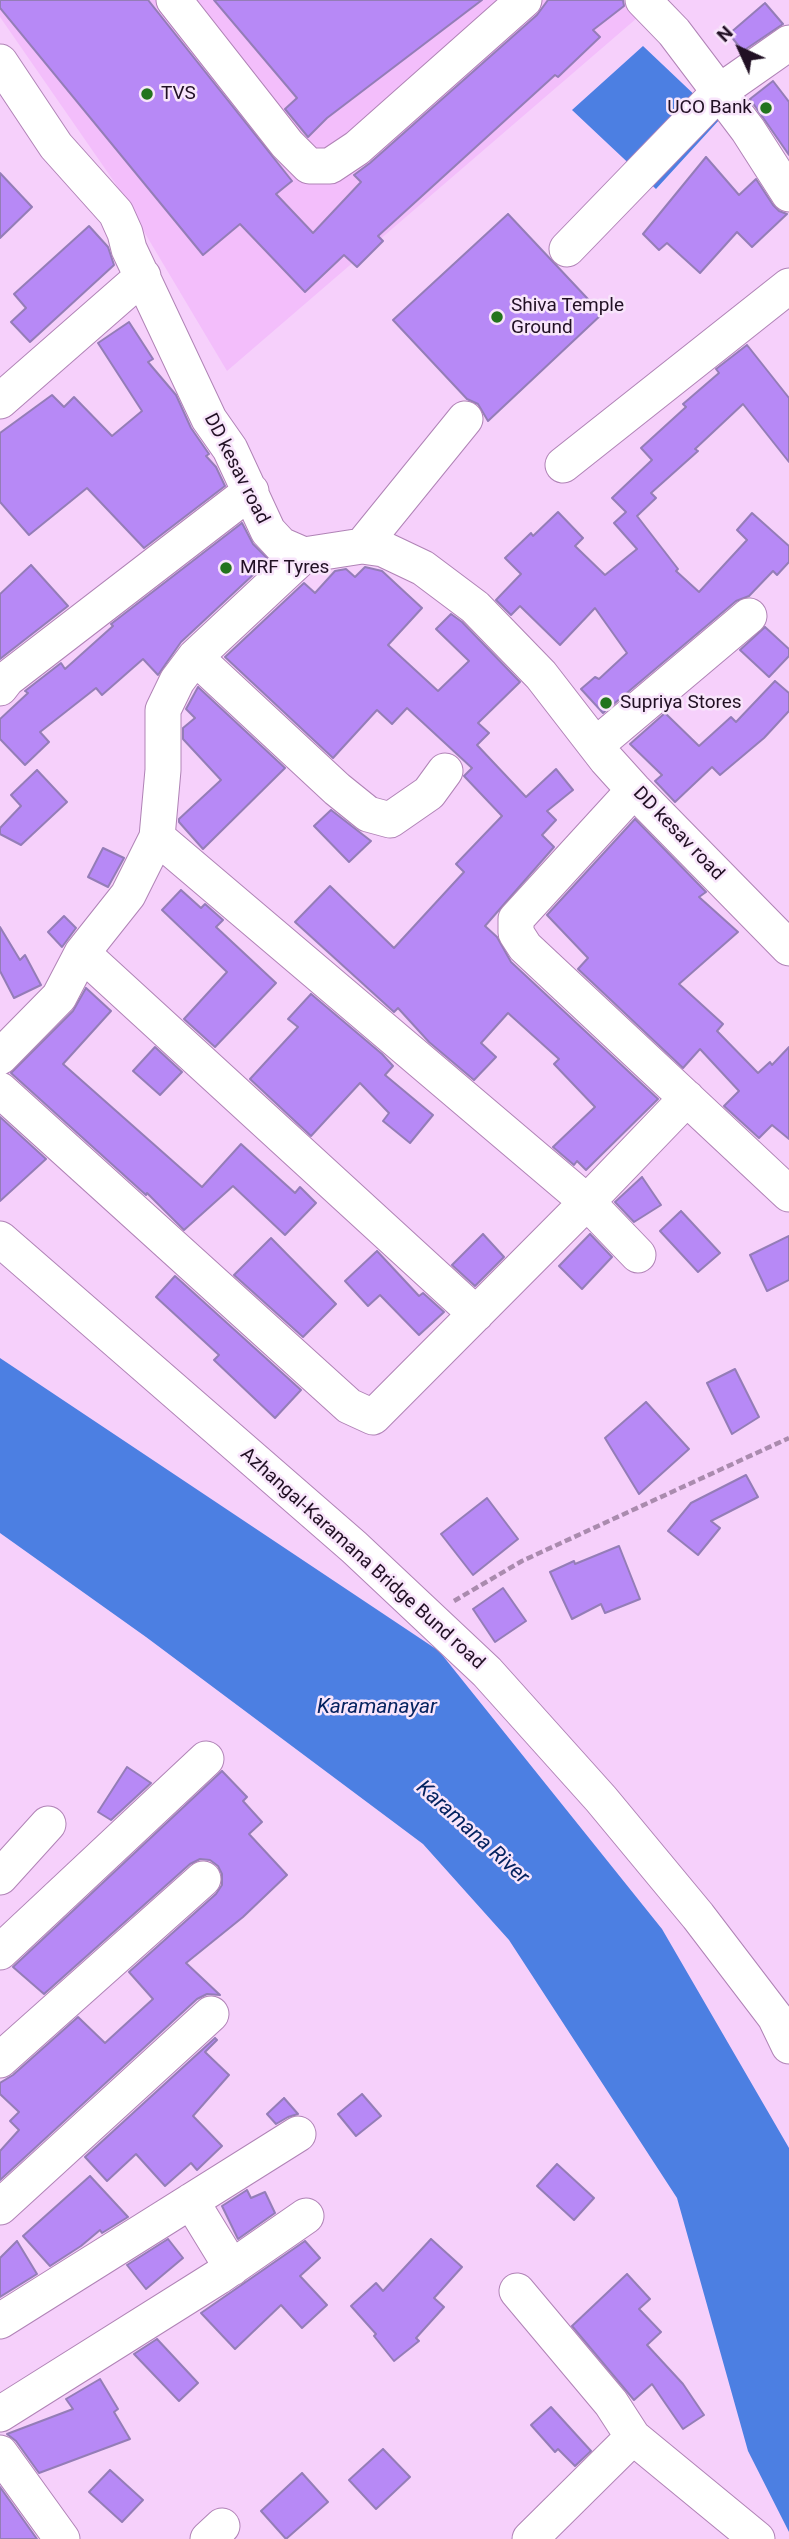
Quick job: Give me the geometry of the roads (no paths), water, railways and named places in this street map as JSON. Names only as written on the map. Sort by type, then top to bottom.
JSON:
[{"type":"street","points":[[174,0],[287,144],[309,166],[330,166],[357,148],[524,0]]},
{"type":"street","points":[[643,0],[674,32],[748,130],[789,194]]},
{"type":"street","points":[[567,249],[719,92],[789,43]]},
{"type":"street","name":"DD kesav road","points":[[0,62],[56,146],[116,213],[209,419],[230,449],[268,531],[281,545],[304,555],[362,546],[383,548],[423,568],[475,607],[541,675],[634,790],[789,948]]},
{"type":"street","points":[[0,401],[143,276]]},
{"type":"street","points":[[563,465],[789,286]]},
{"type":"street","points":[[362,546],[465,419]]},
{"type":"street","points":[[0,688],[7,679],[251,491]]},
{"type":"street","points":[[0,1057],[59,997],[82,953],[128,895],[157,837],[163,770],[163,710],[177,681],[195,657],[304,555]]},
{"type":"street","points":[[596,745],[749,616]]},
{"type":"street","points":[[195,657],[337,789],[368,814],[390,820],[429,793],[445,771]]},
{"type":"street","points":[[634,790],[516,919],[516,933],[524,947],[789,1194]]},
{"type":"street","points":[[157,837],[587,1202],[638,1255]]},
{"type":"street","points":[[82,953],[476,1314]]},
{"type":"street","points":[[0,1090],[349,1406],[373,1417],[687,1098]]},
{"type":"street","name":"Azhangal-Karamana Bridge Bund road","points":[[0,1240],[429,1616],[487,1672],[601,1799],[698,1916],[775,2017],[789,2046]]},
{"type":"street","points":[[0,1952],[206,1759]]},
{"type":"street","points":[[0,1877],[48,1824]]},
{"type":"street","points":[[0,2060],[204,1879]]},
{"type":"street","points":[[0,2207],[211,2014]]},
{"type":"street","points":[[0,2321],[298,2134]]},
{"type":"street","points":[[191,2201],[232,2268]]},
{"type":"street","points":[[0,2414],[232,2268],[306,2216]]},
{"type":"street","points":[[517,2291],[611,2403],[633,2437],[757,2539]]},
{"type":"street","points":[[530,2539],[633,2437]]},
{"type":"street","points":[[0,2453],[62,2539]]},
{"type":"water","points":[[643,46],[720,119],[656,189],[572,110]]},
{"type":"water","name":"Karamanayar","points":[[0,1358],[439,1651],[662,1929],[789,2148],[789,2532],[748,2451],[677,2198],[509,1940],[423,1844],[146,1637],[0,1533]]},
{"type":"place","name":"TVS","points":[[147,94]]},
{"type":"place","name":"UCO Bank","points":[[766,108]]},
{"type":"place","name":"Shiva Temple Ground","points":[[497,317]]},
{"type":"place","name":"MRF Tyres","points":[[226,568]]},
{"type":"place","name":"Supriya Stores","points":[[606,703]]},
{"type":"water label","name":"Karamana River","points":[[472,1833]]}]
